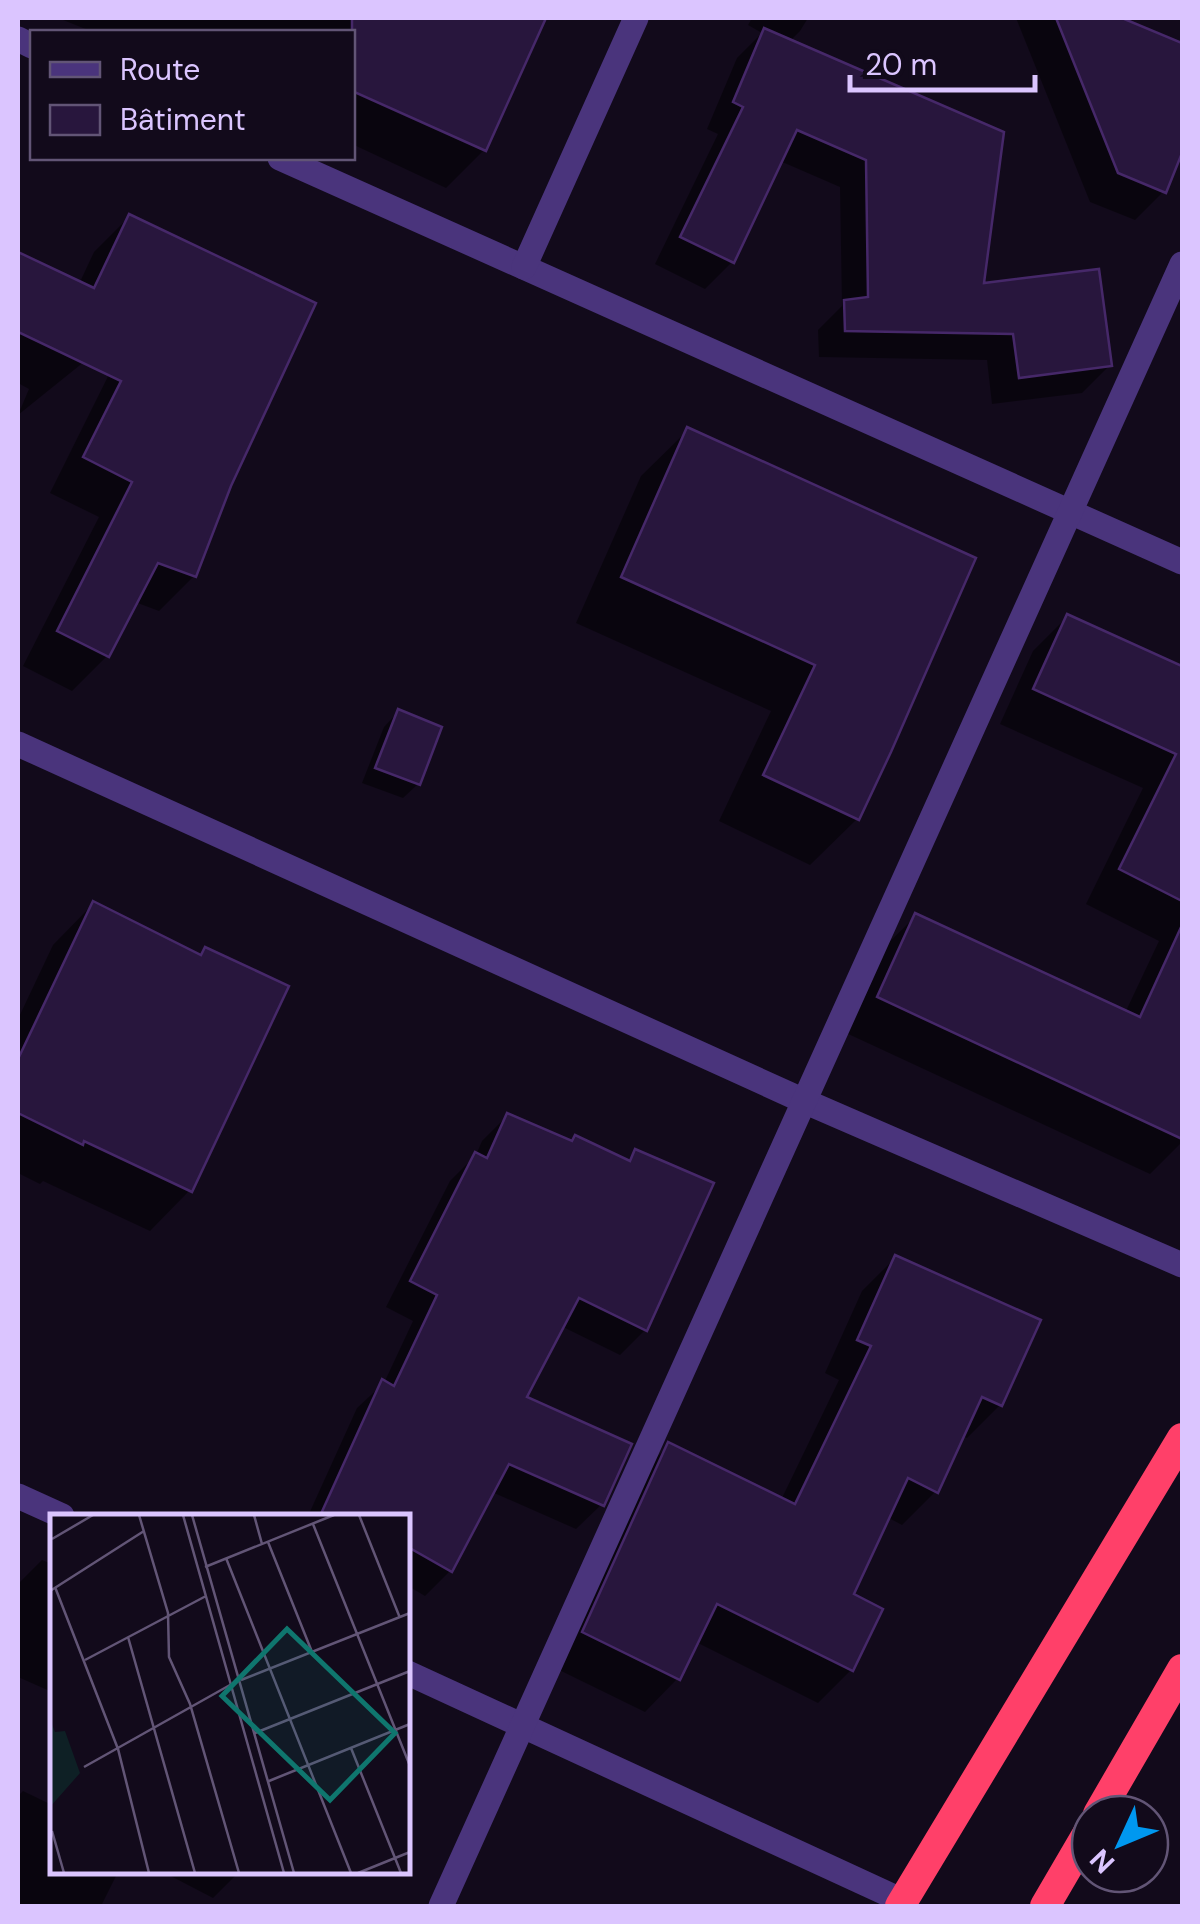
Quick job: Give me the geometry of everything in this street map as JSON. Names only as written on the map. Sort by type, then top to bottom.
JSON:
[{"type":"highway","points":[[902,1904],[1182,1438]]},
{"type":"highway","points":[[1110,1794],[1182,1669]]},
{"type":"highway","points":[[1045,1906],[1070,1863]]},
{"type":"street","points":[[524,267],[636,18]]},
{"type":"street","points":[[284,160],[1182,562]]},
{"type":"street","points":[[440,1906],[1182,264]]},
{"type":"street","points":[[18,744],[804,1101],[1182,1265]]},
{"type":"street","points":[[18,1496],[58,1514]]},
{"type":"street","points":[[410,1675],[902,1904]]},
{"type":"building","points":[[352,18],[546,18],[486,151],[355,92]]},
{"type":"building","points":[[1056,18],[1122,18],[1182,43],[1182,153],[1166,193],[1118,173]]},
{"type":"building","points":[[764,28],[1004,132],[984,283],[1099,269],[1112,366],[1019,378],[1013,334],[845,331],[844,300],[868,297],[866,160],[797,130],[734,263],[680,237],[743,107],[733,102]]},
{"type":"building","points":[[129,214],[316,303],[231,486],[196,577],[158,563],[109,657],[57,631],[132,482],[83,457],[121,381],[18,332],[18,252],[94,288]]},
{"type":"building","points":[[687,427],[976,558],[859,820],[763,775],[815,665],[621,577]]},
{"type":"building","points":[[1067,614],[1182,666],[1182,901],[1119,869],[1176,754],[1033,689]]},
{"type":"building","points":[[398,709],[442,727],[420,785],[375,768]]},
{"type":"building","points":[[93,901],[201,955],[205,947],[289,986],[192,1192],[18,1113],[18,1059]]},
{"type":"building","points":[[915,913],[1140,1017],[1182,925],[1182,1139],[877,997]]},
{"type":"building","points":[[507,1113],[572,1141],[575,1135],[630,1161],[635,1149],[714,1183],[647,1331],[579,1298],[527,1397],[632,1444],[604,1506],[509,1464],[452,1572],[410,1548],[410,1514],[321,1514],[382,1379],[394,1386],[437,1295],[410,1281],[475,1152],[487,1158]]},
{"type":"building","points":[[895,1255],[1041,1320],[1002,1406],[982,1397],[938,1493],[908,1478],[854,1594],[883,1609],[853,1671],[717,1604],[680,1680],[582,1632],[668,1442],[795,1504],[871,1346],[857,1340]]}]
